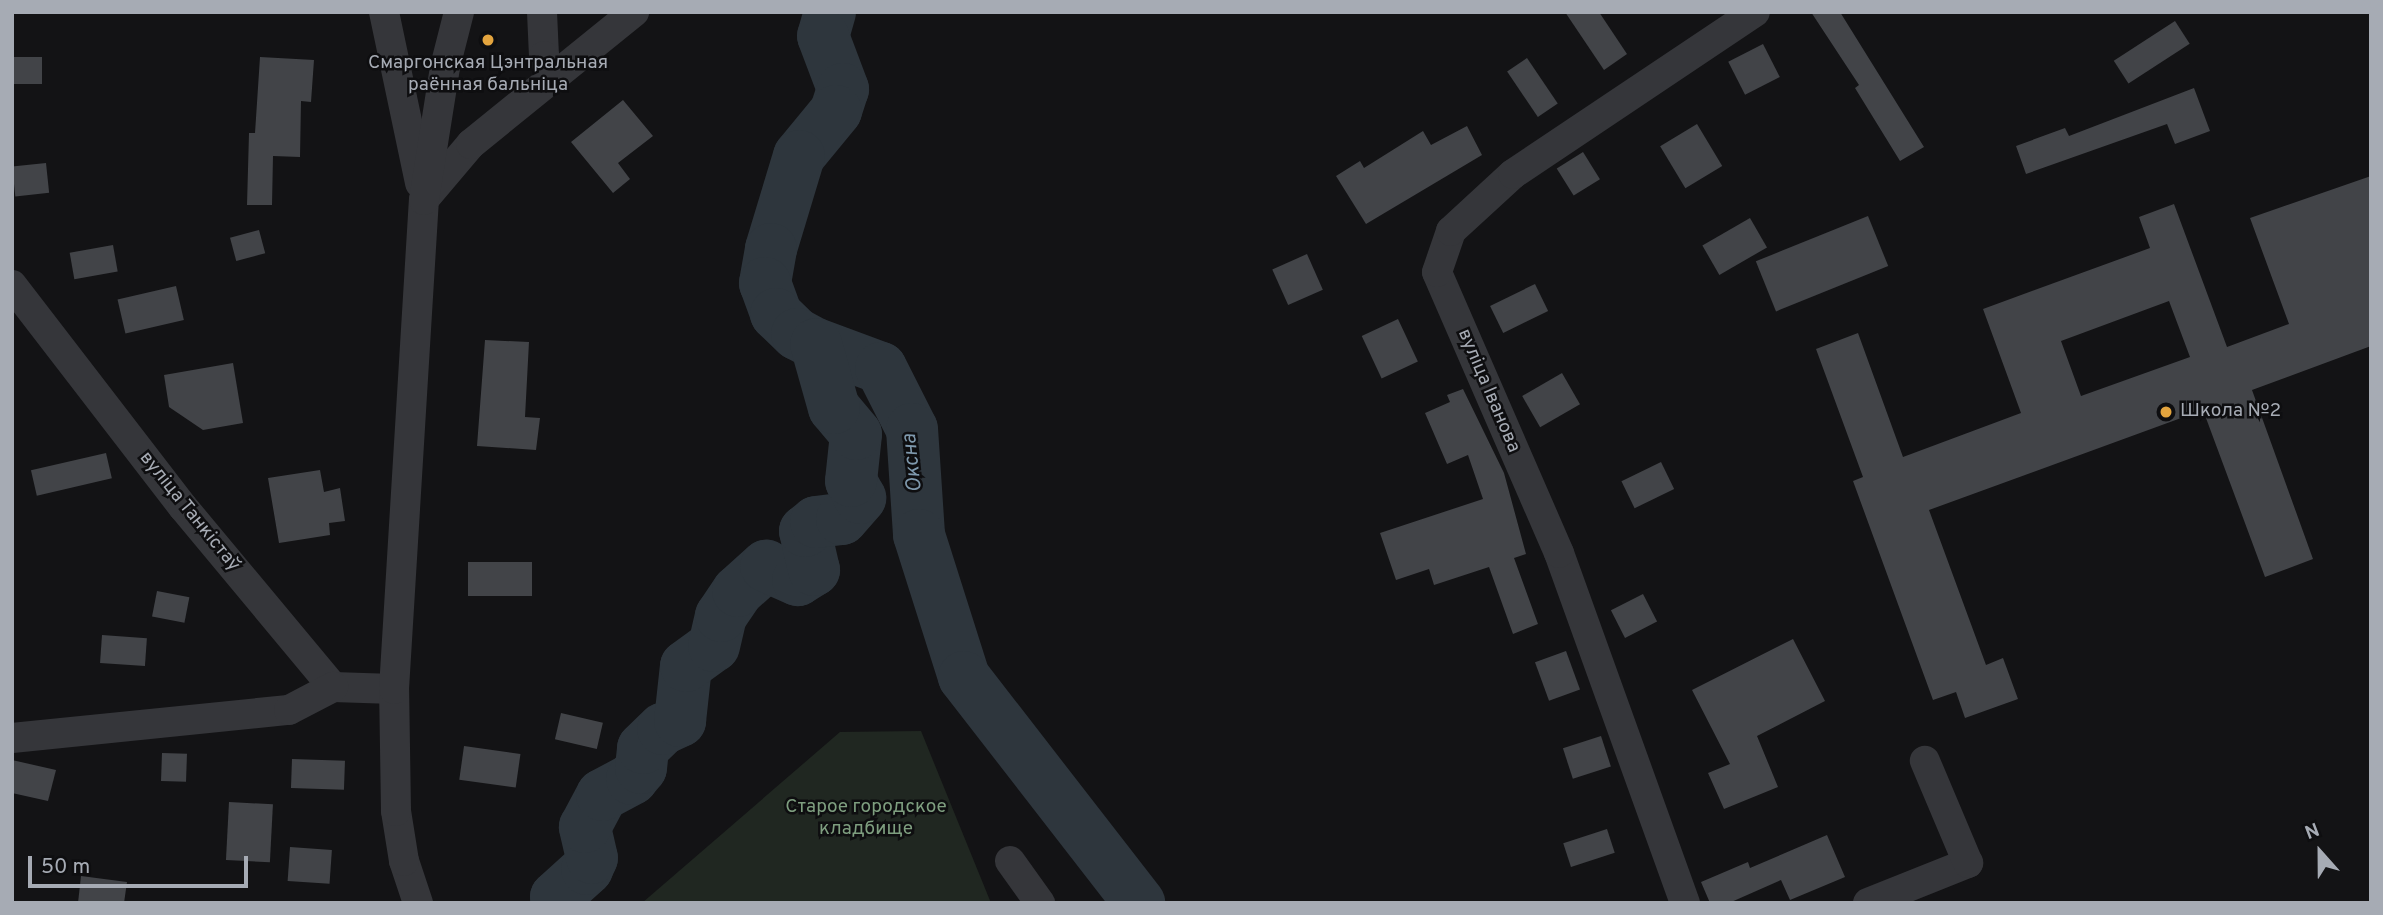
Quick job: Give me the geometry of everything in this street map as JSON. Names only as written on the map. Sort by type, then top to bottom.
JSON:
[{"type":"street","points":[[383,12],[424,200]]},
{"type":"street","points":[[411,900],[396,811],[394,689],[424,200],[445,67],[459,12]]},
{"type":"street","points":[[542,12],[544,56],[552,78]]},
{"type":"street","points":[[424,200],[471,144],[634,12]]},
{"type":"street","name":"вуліца Іванова","points":[[1685,903],[1559,553],[1437,272],[1451,231],[1513,174],[1755,12]]},
{"type":"street","name":"вуліца Танкістаў","points":[[12,285],[183,507],[333,687]]},
{"type":"street","points":[[12,738],[289,710],[333,687],[394,689]]},
{"type":"street","points":[[1868,903],[1968,863],[1925,761]]},
{"type":"street","points":[[1010,862],[1040,903]]},
{"type":"green space","name":"Старое городское кладбище","points":[[921,731],[991,903],[642,903],[840,732]]},
{"type":"building","points":[[1565,12],[1599,12],[1627,54],[1604,70]]},
{"type":"building","points":[[1811,12],[1840,12],[1924,147],[1900,161],[1855,88],[1859,85]]},
{"type":"building","points":[[2175,21],[2190,44],[2128,83],[2114,61]]},
{"type":"building","points":[[1763,44],[1780,77],[1745,95],[1728,62]]},
{"type":"building","points":[[12,57],[42,57],[42,84],[12,84]]},
{"type":"building","points":[[260,57],[314,60],[311,102],[301,101],[300,157],[273,156],[272,205],[247,205],[249,133],[255,133]]},
{"type":"building","points":[[1527,58],[1558,104],[1538,117],[1507,71]]},
{"type":"building","points":[[2194,88],[2210,131],[2175,144],[2167,124],[2026,174],[2016,146],[2065,128],[2069,136]]},
{"type":"building","points":[[623,100],[653,136],[618,163],[630,179],[613,193],[571,142]]},
{"type":"building","points":[[1697,124],[1722,166],[1685,188],[1660,146]]},
{"type":"building","points":[[1467,126],[1482,155],[1366,224],[1336,176],[1360,161],[1364,168],[1423,131],[1431,145]]},
{"type":"building","points":[[1583,152],[1600,179],[1574,196],[1557,168]]},
{"type":"building","points":[[46,163],[49,193],[15,196],[12,167]]},
{"type":"building","name":"Школа №2","points":[[2371,176],[2371,346],[2252,390],[2313,559],[2265,577],[2203,410],[1929,510],[1986,665],[2003,658],[2018,699],[1965,718],[1956,692],[1933,700],[1853,481],[1863,477],[1816,349],[1858,333],[1903,457],[2021,413],[1983,309],[2150,248],[2139,217],[2174,204],[2227,347],[2289,324],[2250,218]],"holes":[[[2169,301],[2190,357],[2081,396],[2061,341]]]},
{"type":"building","points":[[1868,216],[1888,266],[1776,311],[1756,261]]},
{"type":"building","points":[[1750,218],[1767,247],[1719,275],[1702,246]]},
{"type":"building","points":[[259,230],[265,253],[236,261],[230,238]]},
{"type":"building","points":[[113,245],[118,272],[74,279],[70,253]]},
{"type":"building","points":[[1307,254],[1323,290],[1288,305],[1272,269]]},
{"type":"building","points":[[1535,284],[1548,311],[1503,333],[1490,306]]},
{"type":"building","points":[[176,286],[184,320],[125,334],[118,299]]},
{"type":"building","points":[[1398,319],[1418,362],[1382,379],[1362,336]]},
{"type":"building","points":[[485,340],[529,342],[525,417],[540,418],[536,450],[477,446]]},
{"type":"building","points":[[233,363],[243,423],[203,430],[169,407],[164,375]]},
{"type":"building","points":[[1562,373],[1580,404],[1540,427],[1522,396]]},
{"type":"building","points":[[1463,389],[1504,473],[1526,554],[1514,558],[1538,624],[1513,634],[1489,567],[1434,585],[1429,569],[1396,580],[1380,533],[1483,499],[1468,455],[1447,464],[1425,413],[1450,402],[1447,395]]},
{"type":"building","points":[[106,453],[112,478],[37,496],[31,470]]},
{"type":"building","points":[[1661,462],[1674,489],[1635,508],[1621,481]]},
{"type":"building","points":[[320,470],[324,492],[340,488],[345,521],[329,523],[330,535],[279,543],[268,478]]},
{"type":"building","points":[[468,562],[532,562],[532,596],[468,596]]},
{"type":"building","points":[[157,591],[189,597],[184,623],[152,617]]},
{"type":"building","points":[[1643,594],[1657,622],[1625,638],[1611,610]]},
{"type":"building","points":[[102,635],[147,638],[145,666],[100,663]]},
{"type":"building","points":[[1793,639],[1825,701],[1757,736],[1778,787],[1724,809],[1708,773],[1730,764],[1692,690]]},
{"type":"building","points":[[1566,651],[1580,690],[1549,701],[1535,662]]},
{"type":"building","points":[[561,713],[603,723],[597,749],[555,739]]},
{"type":"building","points":[[1601,736],[1611,766],[1573,779],[1563,748]]},
{"type":"building","points":[[464,746],[520,754],[516,788],[459,780]]},
{"type":"building","points":[[162,753],[187,754],[186,782],[161,781]]},
{"type":"building","points":[[292,759],[345,761],[344,790],[291,788]]},
{"type":"building","points":[[12,760],[56,770],[48,801],[12,793]]},
{"type":"building","points":[[229,802],[273,804],[270,862],[226,860]]},
{"type":"building","points":[[1607,829],[1615,853],[1571,867],[1563,843]]},
{"type":"building","points":[[1827,835],[1845,877],[1790,900],[1781,880],[1729,903],[1710,903],[1701,882],[1748,862],[1750,868]]},
{"type":"building","points":[[290,847],[332,850],[330,884],[288,881]]},
{"type":"building","points":[[81,876],[127,882],[124,903],[78,903]]},
{"type":"waterway","name":"Оксна","points":[[830,12],[823,36],[843,89],[836,111],[799,156],[771,249],[765,283],[776,314],[797,334],[816,344],[881,368],[912,429],[919,535],[964,677],[1139,903]]},
{"type":"waterway","points":[[557,903],[556,897],[587,869],[592,858],[585,827],[602,795],[632,779],[641,768],[643,748],[663,729],[680,721],[686,666],[714,646],[721,616],[738,591],[766,566],[798,580],[814,570],[805,531],[816,522],[842,519],[860,498],[851,481],[856,434],[834,408],[816,344]]},
{"type":"place","name":"Смаргонская Цэнтральная раённая бальніца","points":[[488,40]]},
{"type":"place","name":"Школа №2","points":[[2166,412]]}]
